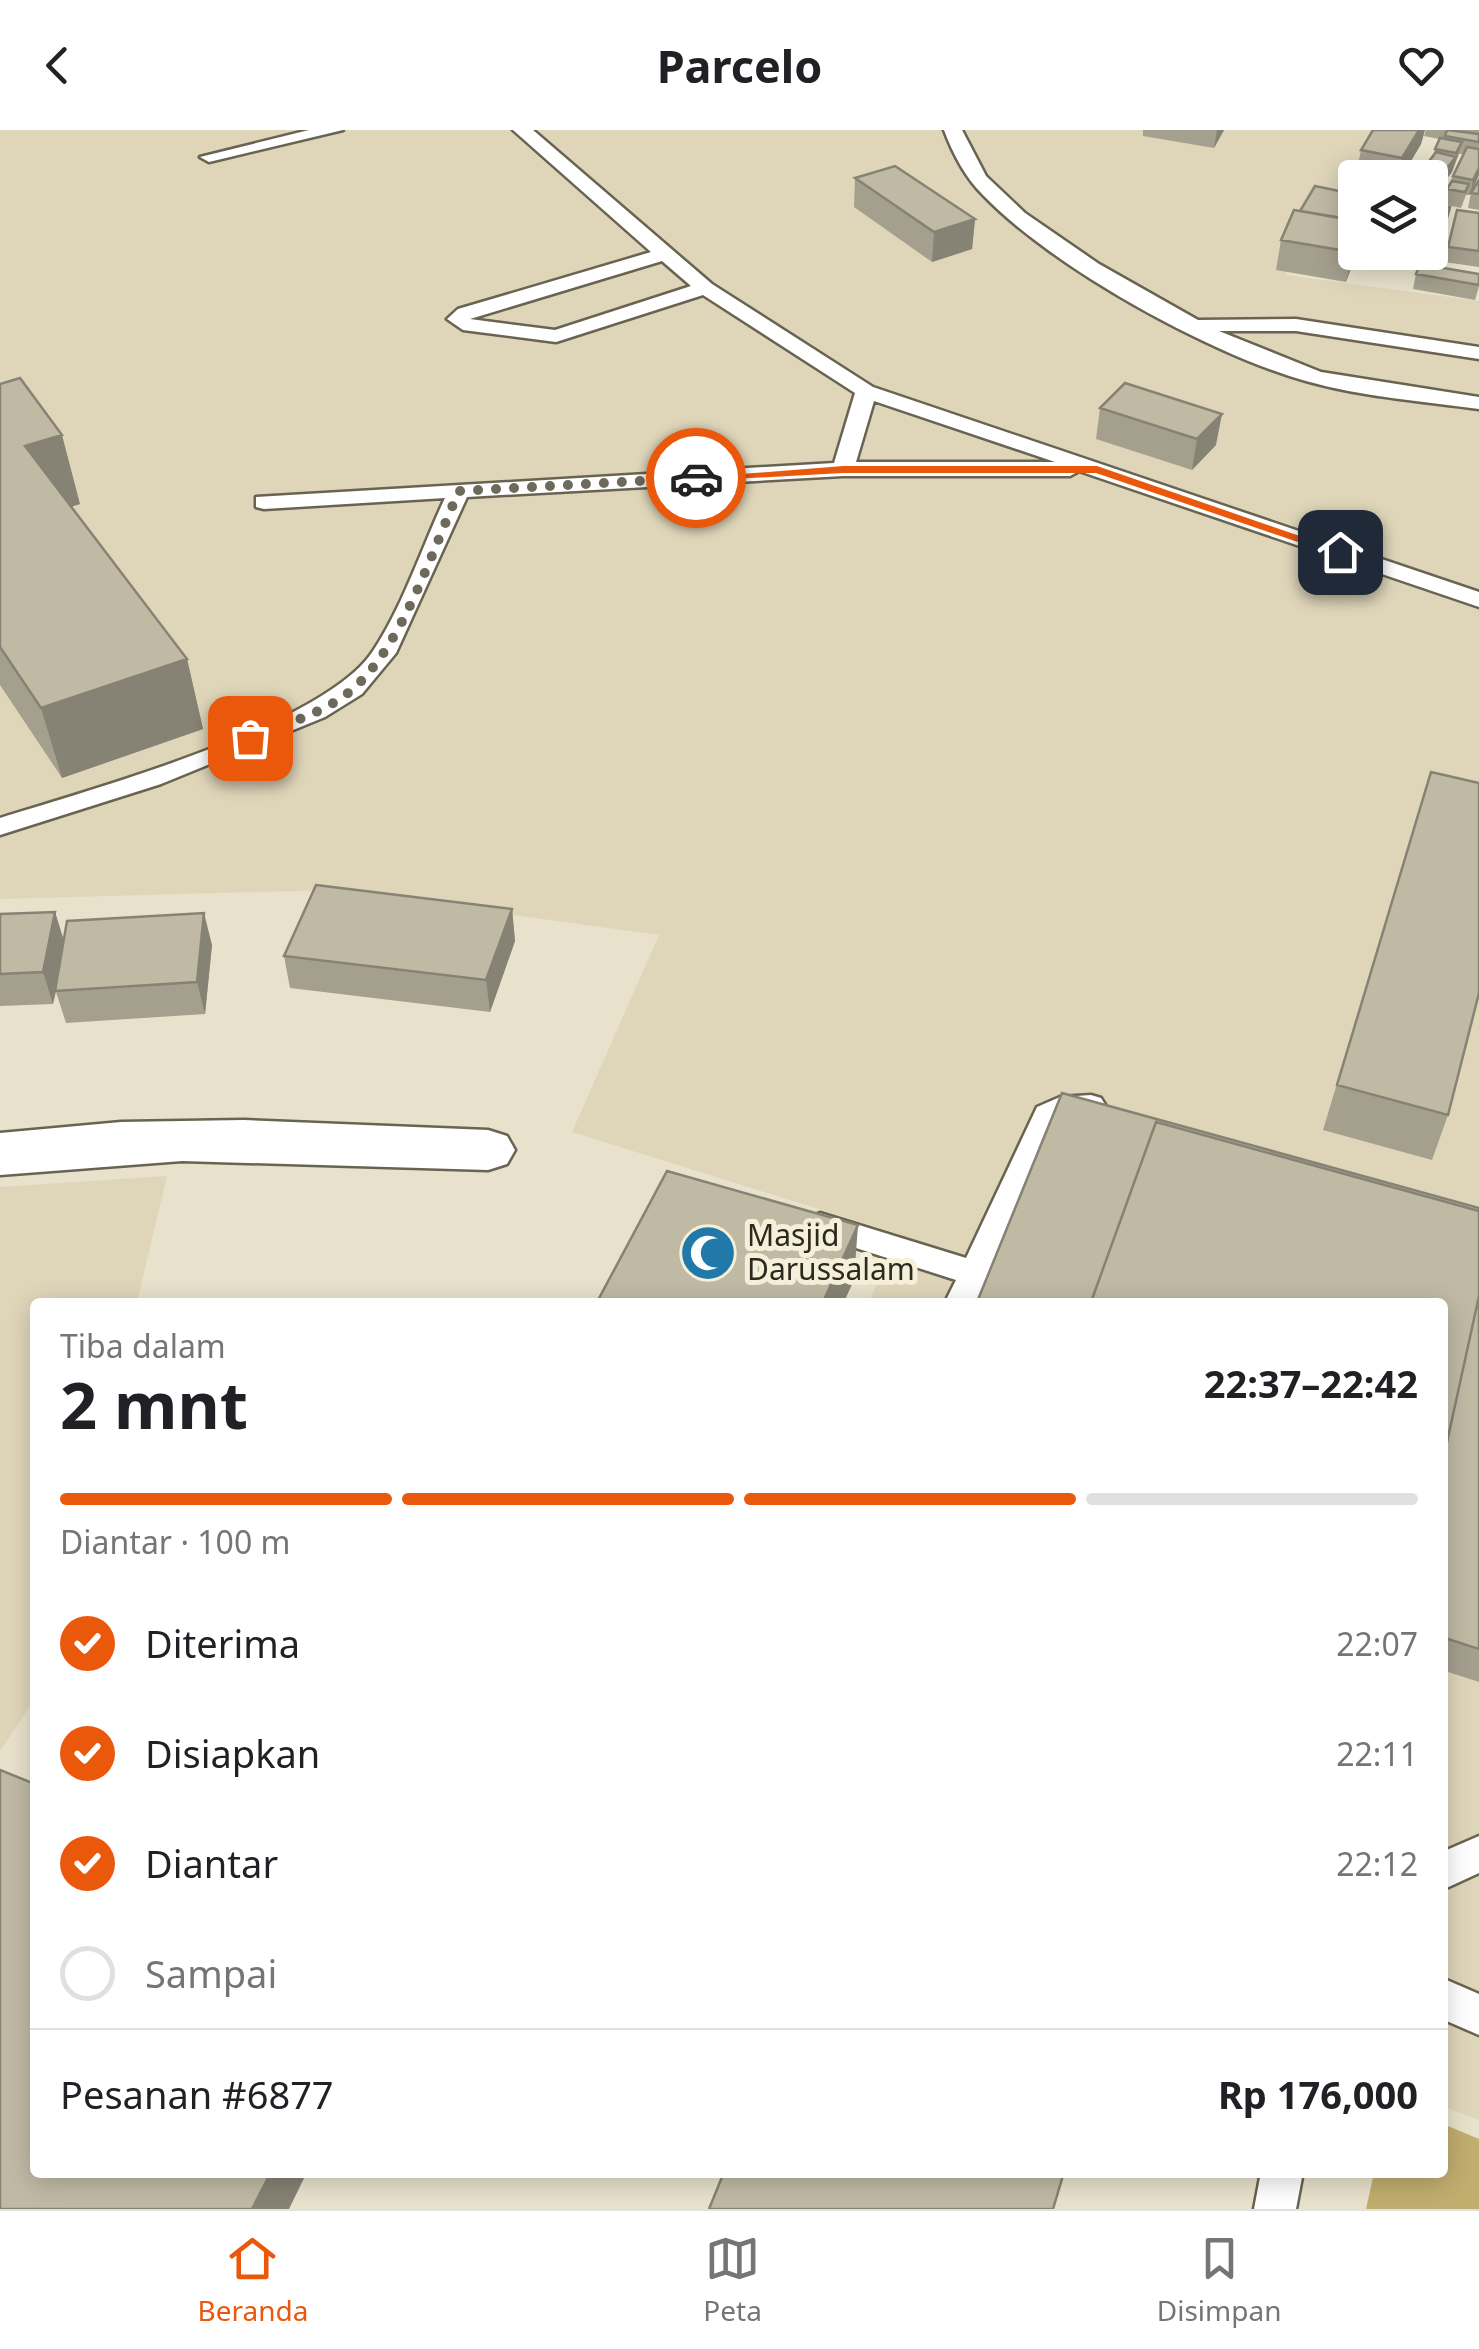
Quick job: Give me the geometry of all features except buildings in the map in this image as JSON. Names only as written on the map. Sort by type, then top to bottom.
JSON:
[{"type":"street","points":[[0,1154],[48,1147],[173,1141],[488,1150]]},
{"type":"lane","points":[[209,156],[334,130]]},
{"type":"lane","points":[[522,130],[705,288],[866,390],[1479,600]]},
{"type":"lane","points":[[953,130],[961,153],[990,191],[1029,226],[1199,325],[1296,371],[1479,403]]},
{"type":"lane","points":[[664,254],[465,313],[458,319],[463,324],[529,336],[556,336],[705,288]]},
{"type":"lane","points":[[1199,325],[1296,325],[1479,354]]},
{"type":"lane","points":[[843,470],[866,390]]},
{"type":"lane","points":[[264,502],[843,470],[1097,470]]},
{"type":"lane","points":[[0,827],[152,778],[316,712],[353,689],[384,654],[459,491]]},
{"type":"lane","points":[[963,1298],[1047,1115],[1080,1104],[1114,1110]]},
{"type":"lane","points":[[793,1217],[974,1273]]},
{"type":"lane","points":[[1448,1869],[1479,1854]]},
{"type":"lane","points":[[1448,2001],[1479,2014]]},
{"type":"lane","points":[[1275,2209],[1281,2178]]},
{"type":"shaded area","points":[[0,130],[1380,130],[1360,160],[1338,160],[1338,194],[1285,275],[1479,301],[1479,2120],[1448,2108],[1448,1298],[871,1298],[899,1234],[572,1132],[659,935],[333,890],[0,899]]},
{"type":"shaded area","points":[[167,1176],[138,1298],[30,1298],[30,1706],[0,1751],[0,1187]]},
{"type":"shaded area","points":[[1448,2126],[1479,2139],[1479,2209],[1366,2209],[1373,2178],[1448,2178]]},
{"type":"way so far","points":[[250,738],[316,712],[353,689],[384,654],[459,491],[696,478]]},
{"type":"place","name":"Masjid Darussalam","points":[[708,1253]]},
{"type":"route","points":[[696,478],[843,470],[1097,470],[1340,552]]}]
